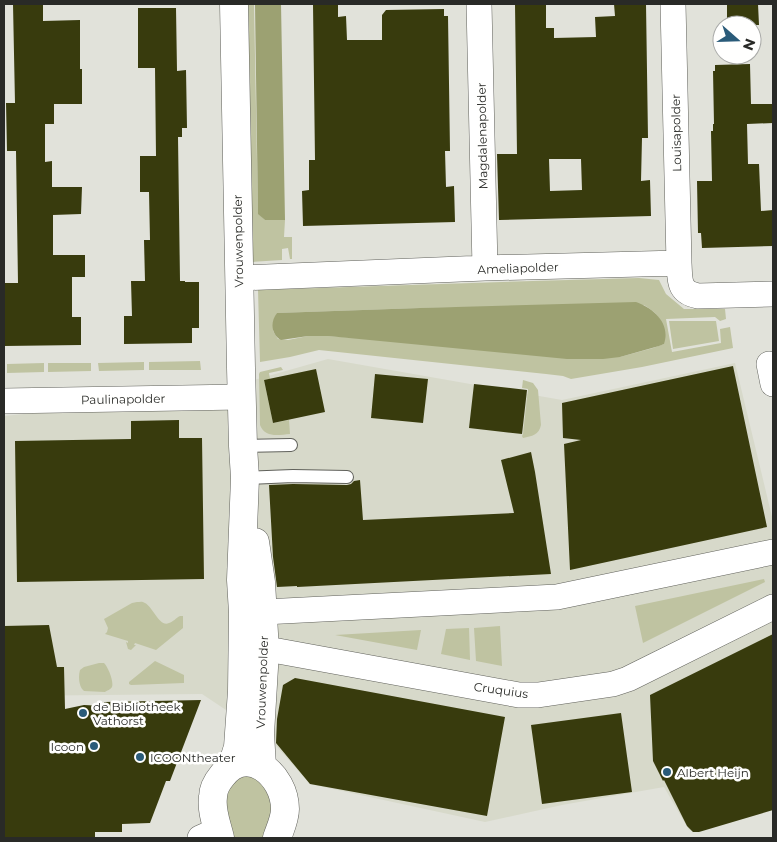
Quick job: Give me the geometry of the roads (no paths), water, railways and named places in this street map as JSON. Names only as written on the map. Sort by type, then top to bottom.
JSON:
[{"type":"street","name":"Vrouwenpolder","points":[[234,4],[242,446],[244,478],[261,582],[253,613],[262,766]]},
{"type":"street","name":"Magdalenapolder","points":[[479,4],[485,268]]},
{"type":"street","name":"Louisapolder","points":[[673,4],[679,263]]},
{"type":"street","name":"Ameliapolder","points":[[239,278],[485,268],[679,263]]},
{"type":"street","points":[[679,263],[682,287],[691,295],[773,294]]},
{"type":"street","name":"Paulinapolder","points":[[4,401],[241,397]]},
{"type":"street","points":[[253,613],[557,597],[773,552]]},
{"type":"street","name":"Cruquius","points":[[254,651],[278,651],[519,695],[538,695],[613,684],[628,679],[773,607]]},
{"type":"street","name":"Vrouwenpolder","points":[[213,835],[213,795],[217,783],[232,766],[238,747],[242,688],[254,651]]},
{"type":"street","points":[[232,766],[242,763],[262,766],[278,783],[283,796],[285,810],[277,838]]},
{"type":"lane","points":[[242,446],[291,445]]},
{"type":"lane","points":[[244,478],[293,476],[347,477]]},
{"type":"place","name":"de Bibliotheek Vathorst","points":[[83,713]]},
{"type":"place","name":"Icoon","points":[[94,746]]},
{"type":"place","name":"ICOONtheater","points":[[140,757]]},
{"type":"place","name":"Albert Heijn","points":[[667,772]]}]
